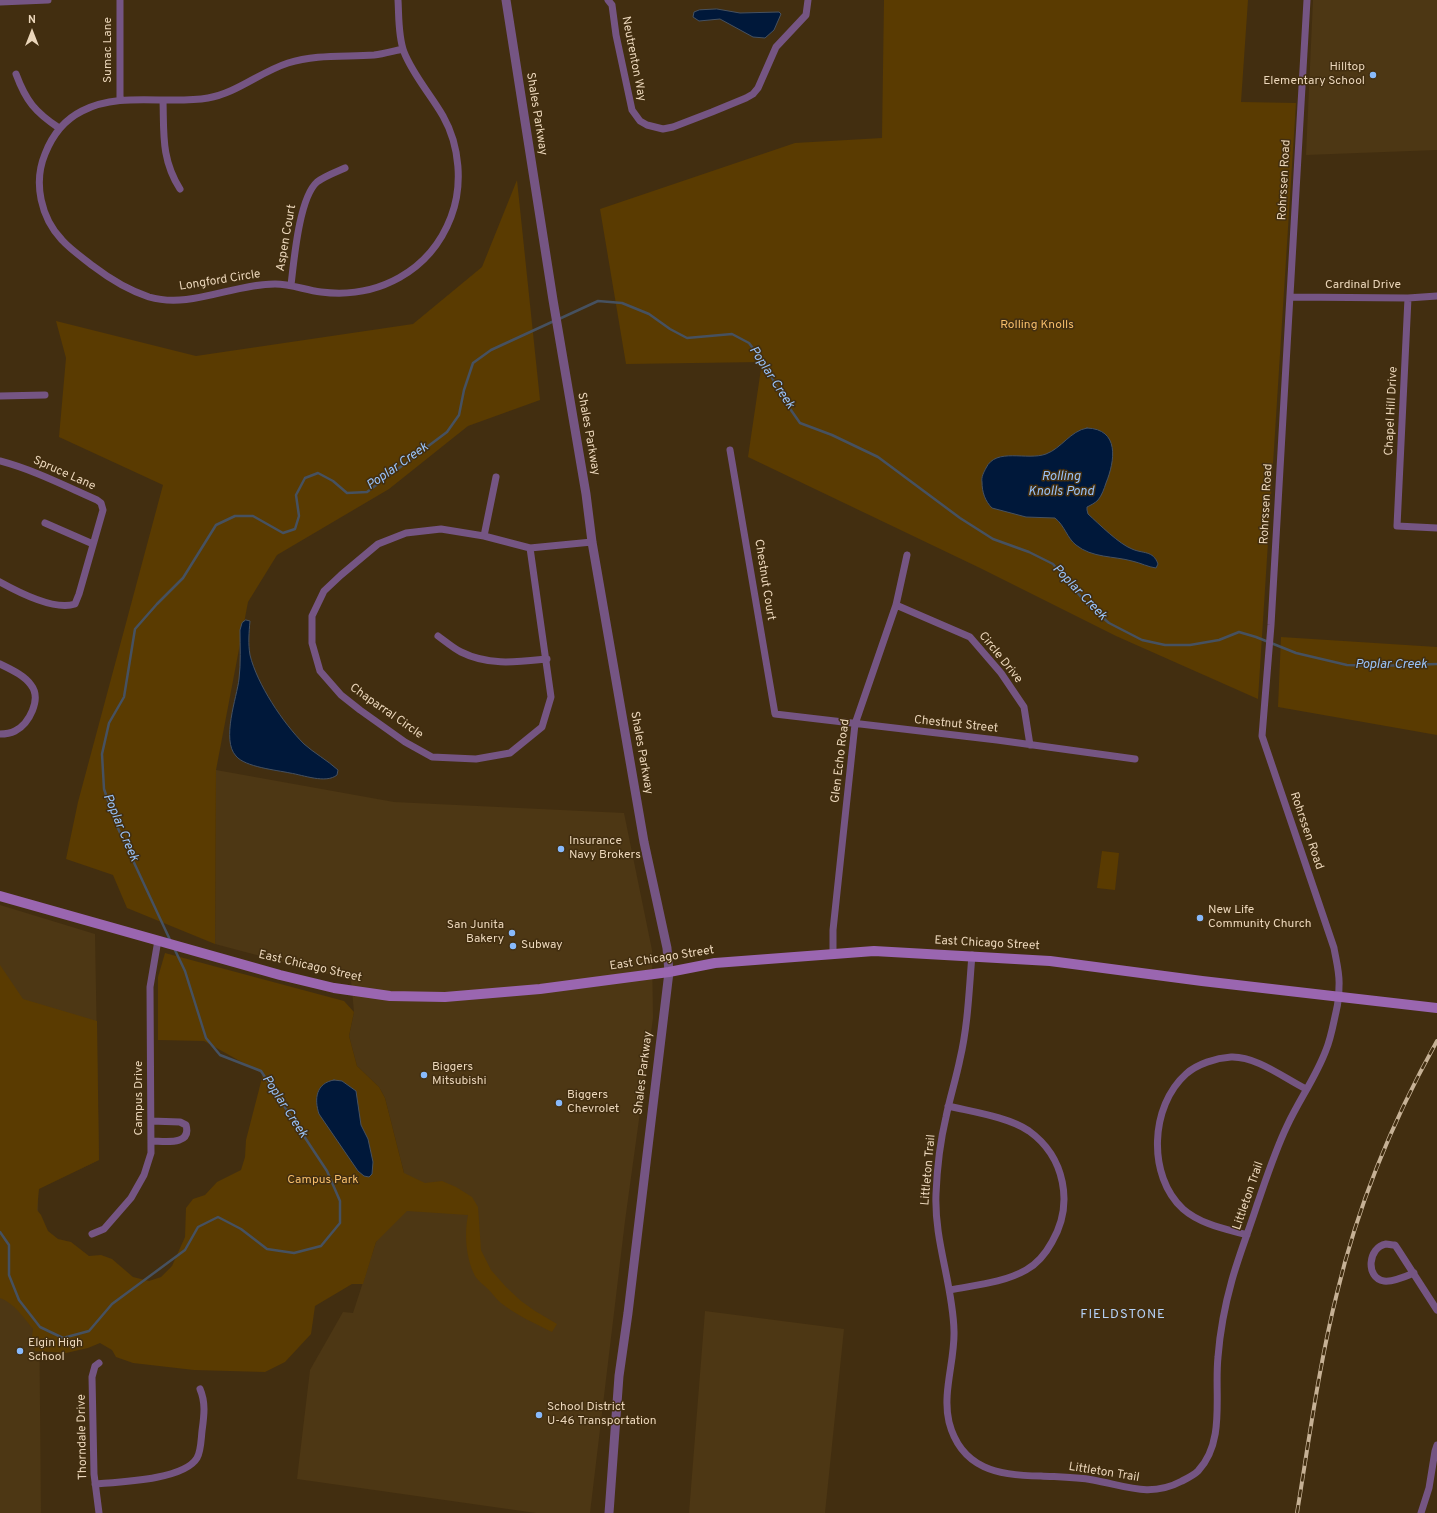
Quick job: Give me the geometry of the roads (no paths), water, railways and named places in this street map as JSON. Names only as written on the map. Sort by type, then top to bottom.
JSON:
[{"type":"main road","name":"East Chicago Street","points":[[0,896],[280,975],[334,988],[390,996],[445,997],[476,995],[557,987],[669,972],[715,963],[874,951],[1050,961],[1202,981],[1432,1008]]},
{"type":"street","points":[[0,2],[48,0]]},
{"type":"street","name":"Sumac Lane","points":[[120,0],[120,100]]},
{"type":"street","points":[[398,0],[403,49]]},
{"type":"street","name":"Shales Parkway","points":[[506,0],[552,300],[586,494],[592,542],[644,842],[667,948],[669,972],[619,1376],[609,1513]]},
{"type":"street","name":"Neutrenton Way","points":[[611,2],[628,97],[632,110],[640,121],[647,125],[663,129],[712,112],[753,94],[758,88],[776,47],[806,15],[808,0]]},
{"type":"street","name":"Rohrssen Road","points":[[1307,0],[1271,625],[1262,736],[1334,948],[1340,982],[1339,997]]},
{"type":"street","name":"Longford Circle","points":[[403,49],[416,74],[450,130],[454,145],[458,175],[456,203],[447,228],[434,248],[423,260],[395,280],[379,287],[364,291],[344,293],[320,292],[291,285],[276,284],[256,285],[181,300],[164,300],[150,297],[118,284],[63,242],[49,223],[44,212],[40,191],[43,159],[48,146],[59,128],[83,110],[120,100],[208,98],[220,95],[290,62],[328,56],[371,55],[403,49]]},
{"type":"street","points":[[16,74],[23,93],[35,110],[59,128]]},
{"type":"street","points":[[163,100],[165,154],[171,174],[180,189]]},
{"type":"street","name":"Aspen Court","points":[[291,285],[301,218],[306,197],[317,182],[345,168]]},
{"type":"street","name":"Cardinal Drive","points":[[1290,297],[1408,298],[1437,296]]},
{"type":"street","name":"Chapel Hill Drive","points":[[1408,298],[1397,526],[1437,528]]},
{"type":"street","points":[[0,396],[45,395]]},
{"type":"street","name":"Chestnut Court","points":[[730,450],[775,714]]},
{"type":"street","name":"Spruce Lane","points":[[0,461],[39,474],[101,503],[103,510],[93,544]]},
{"type":"street","points":[[484,536],[496,478]]},
{"type":"street","points":[[0,582],[23,595],[35,599],[62,605],[72,605],[77,601],[93,544],[45,523]]},
{"type":"street","name":"Chaparral Circle","points":[[530,548],[552,697],[542,727],[510,753],[476,759],[432,757],[405,742],[360,710],[341,695],[320,672],[312,643],[312,616],[324,591],[340,575],[378,544],[406,533],[441,529],[484,536],[530,548],[592,542]]},
{"type":"street","name":"Glen Echo Road","points":[[833,953],[833,930],[855,724],[896,605],[907,555]]},
{"type":"street","name":"Circle Drive","points":[[896,605],[970,636],[1001,673],[1024,707],[1030,744]]},
{"type":"street","points":[[438,636],[460,652],[482,661],[505,663],[547,659]]},
{"type":"street","points":[[0,664],[18,673],[31,684],[34,690],[33,707],[29,718],[15,731],[0,734]]},
{"type":"street","name":"Chestnut Street","points":[[775,714],[1030,744],[1135,759]]},
{"type":"street","name":"Campus Drive","points":[[92,1234],[104,1229],[109,1224],[140,1184],[148,1165],[152,1141],[150,987],[158,940]]},
{"type":"street","name":"Littleton Trail","points":[[972,956],[967,1026],[948,1106],[941,1144],[936,1200],[938,1234],[950,1290],[954,1336],[947,1407],[949,1422],[961,1450],[978,1464],[1001,1474],[1080,1478],[1133,1490],[1150,1491],[1163,1489],[1177,1484],[1197,1473],[1210,1453],[1214,1442],[1216,1429],[1216,1388],[1220,1338],[1224,1312],[1233,1277],[1273,1158],[1287,1126],[1326,1050],[1332,1034],[1339,997]]},
{"type":"street","points":[[1247,1235],[1198,1220],[1182,1208],[1174,1198],[1160,1172],[1157,1157],[1159,1128],[1166,1103],[1176,1085],[1186,1073],[1214,1060],[1231,1057],[1258,1063],[1306,1089]]},
{"type":"street","points":[[948,1106],[1002,1119],[1016,1124],[1028,1130],[1041,1140],[1050,1151],[1061,1173],[1064,1202],[1061,1225],[1055,1237],[1048,1249],[1038,1261],[1027,1270],[997,1280],[950,1290]]},
{"type":"street","points":[[151,1121],[180,1122],[186,1125],[188,1130],[186,1136],[182,1140],[152,1141]]},
{"type":"street","points":[[1414,1273],[1401,1278],[1384,1281],[1375,1277],[1371,1263],[1372,1254],[1376,1248],[1386,1244],[1395,1245],[1414,1273],[1437,1310]]},
{"type":"street","name":"Thorndale Drive","points":[[99,1363],[95,1366],[92,1377],[95,1484],[99,1513]]},
{"type":"street","points":[[95,1484],[166,1476],[187,1469],[193,1463],[200,1451],[204,1408],[203,1396],[200,1389]]},
{"type":"street","points":[[1421,1513],[1429,1488],[1437,1445]]},
{"type":"water","points":[[717,9],[740,13],[779,12],[781,14],[774,30],[765,38],[753,37],[720,19],[699,21],[693,17],[694,12],[699,10]]},
{"type":"water","name":"Rolling Knolls Pond","points":[[1087,428],[1098,430],[1105,434],[1110,440],[1113,456],[1103,492],[1098,500],[1087,507],[1088,514],[1121,543],[1136,551],[1153,556],[1158,564],[1156,568],[1125,559],[1103,556],[1089,552],[1076,545],[1070,539],[1055,518],[1026,517],[992,508],[984,496],[983,475],[986,468],[997,458],[1004,456],[1038,456],[1046,454],[1057,448],[1076,432]]},
{"type":"water","points":[[246,620],[250,621],[250,655],[258,678],[280,714],[296,735],[304,744],[338,770],[337,775],[332,778],[321,779],[261,768],[240,760],[232,749],[230,729],[239,679],[240,630],[242,623]]},
{"type":"water","points":[[334,1080],[342,1081],[356,1091],[361,1125],[368,1139],[373,1162],[372,1174],[369,1177],[364,1176],[358,1171],[319,1114],[317,1108],[318,1092],[323,1084]]},
{"type":"waterway","name":"Poplar Creek","points":[[559,319],[598,301],[622,303],[649,314],[670,329],[687,338],[732,334],[749,343],[762,360],[786,403],[800,423],[832,435],[878,457],[960,518],[993,539],[1029,552],[1053,564],[1087,604],[1109,623],[1142,640],[1165,645],[1190,645],[1219,640],[1239,632],[1296,653],[1347,665],[1378,666],[1437,664]]},
{"type":"waterway","name":"Poplar Creek","points":[[171,942],[116,824],[104,789],[102,754],[109,723],[124,697],[135,629],[183,578],[216,525],[235,516],[253,516],[283,533],[295,529],[299,516],[296,495],[305,478],[318,473],[333,481],[347,493],[367,492],[447,432],[459,415],[464,390],[473,363],[491,350],[554,321]]},
{"type":"waterway","name":"Poplar Creek","points":[[0,1232],[9,1245],[9,1275],[19,1300],[40,1327],[63,1338],[89,1331],[112,1304],[185,1250],[198,1227],[218,1217],[241,1229],[267,1249],[294,1253],[321,1246],[340,1223],[340,1201],[327,1171],[261,1071],[220,1055],[206,1038],[185,971],[174,948]]},
{"type":"railway","points":[[1297,1513],[1325,1347],[1337,1293],[1355,1228],[1366,1195],[1392,1132],[1437,1041]]},
{"type":"place","name":"Hilltop Elementary School","points":[[1373,75]]},
{"type":"place","name":"Insurance Navy Brokers","points":[[561,849]]},
{"type":"place","name":"New Life Community Church","points":[[1200,918]]},
{"type":"place","name":"San Junita Bakery","points":[[512,933]]},
{"type":"place","name":"Subway","points":[[513,946]]},
{"type":"place","name":"Biggers Mitsubishi","points":[[424,1075]]},
{"type":"place","name":"Biggers Chevrolet","points":[[559,1103]]},
{"type":"place","name":"Elgin High School","points":[[20,1351]]},
{"type":"place","name":"School District U-46 Transportation","points":[[539,1415]]},
{"type":"district","name":"FIELDSTONE","points":[[1123,1315]]},
{"type":"park label","name":"Rolling Knolls","points":[[1037,326]]},
{"type":"park label","name":"Campus Park","points":[[323,1181]]}]
